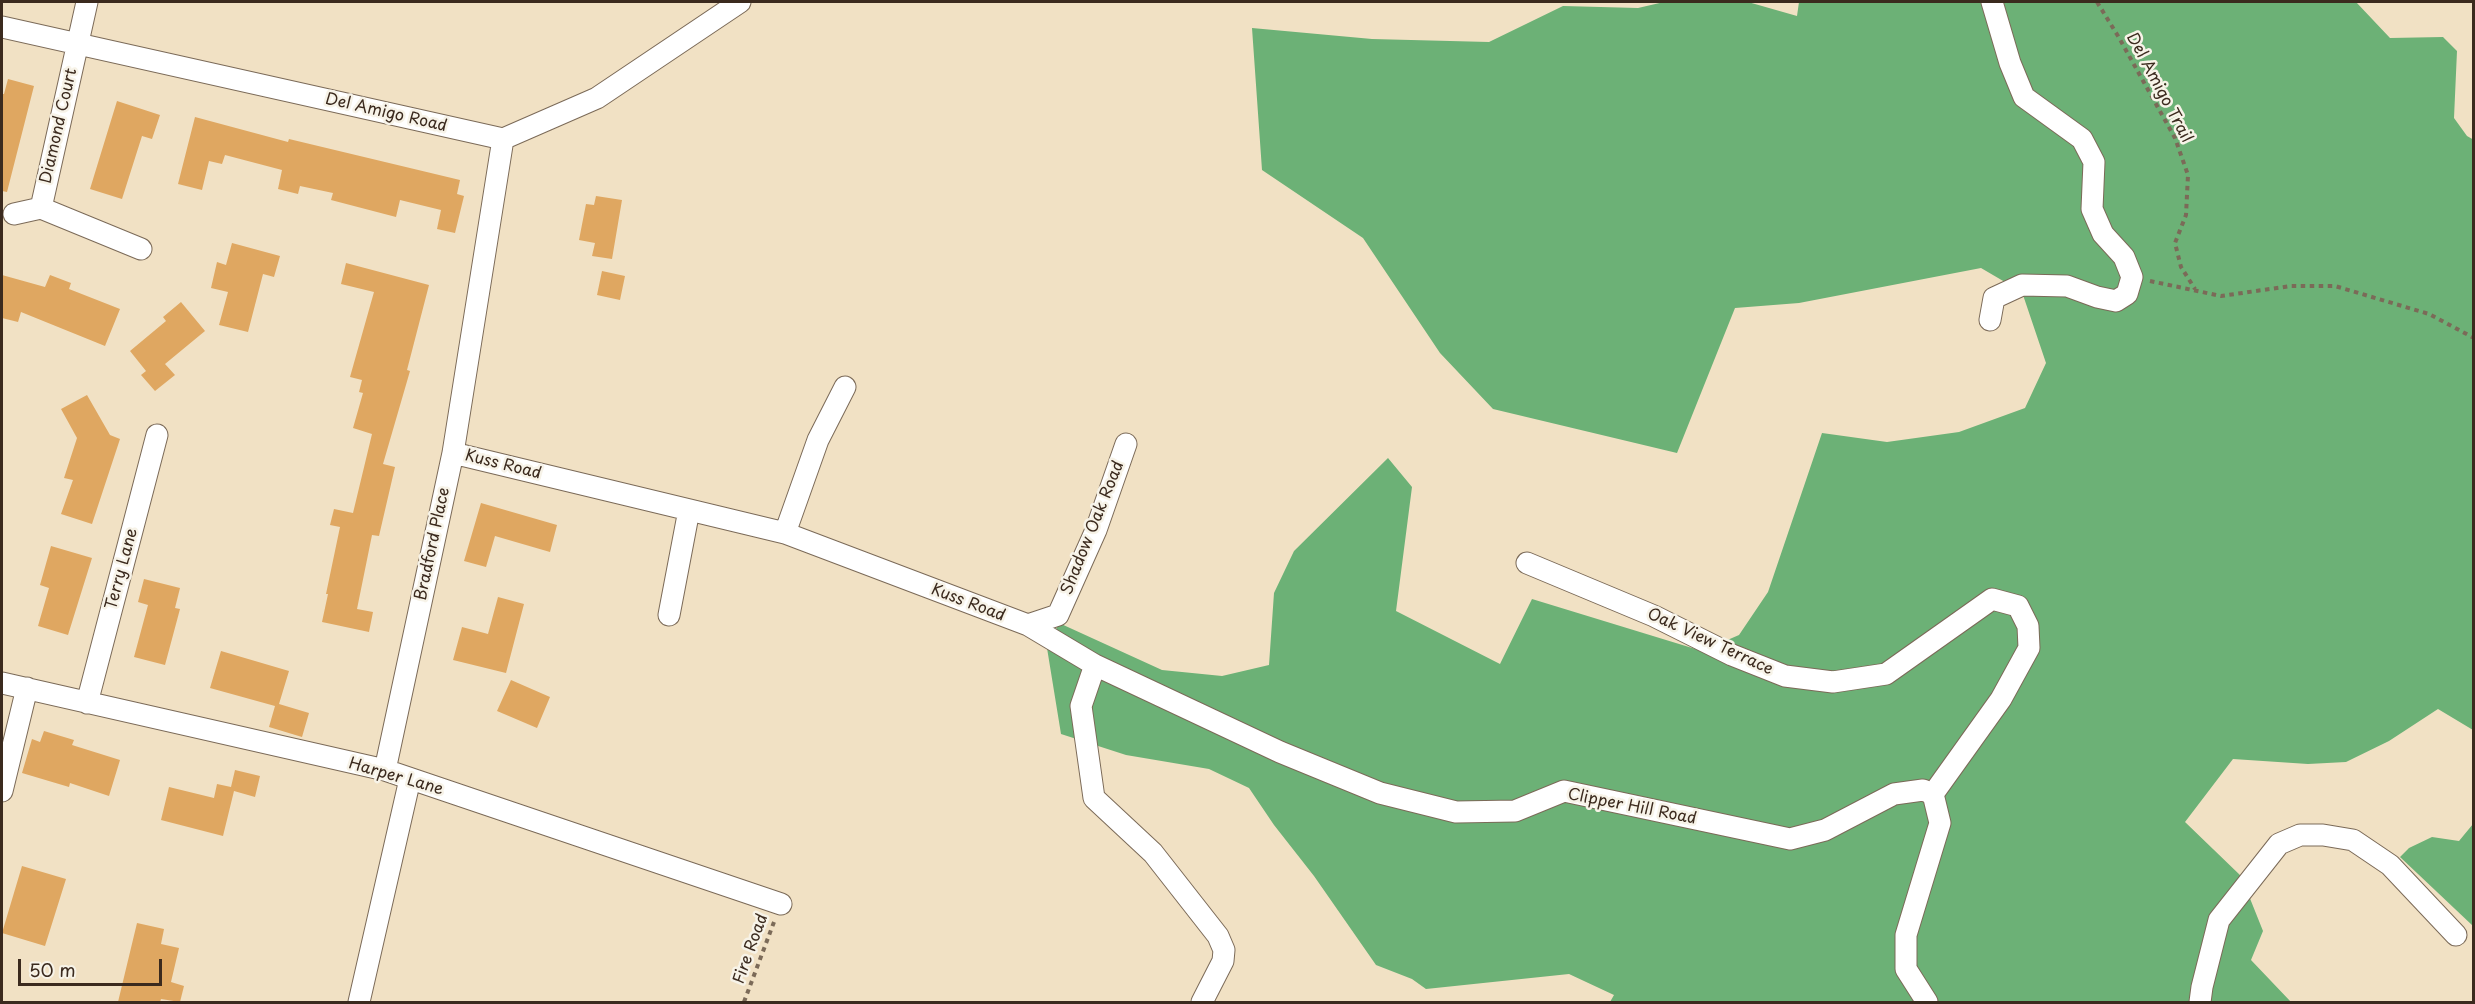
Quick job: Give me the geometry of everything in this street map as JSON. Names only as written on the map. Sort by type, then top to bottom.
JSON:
[{"type":"street","name":"Diamond Court","points":[[41,208],[87,2]]},
{"type":"street","points":[[503,139],[597,98],[740,2]]},
{"type":"street","points":[[1990,320],[1994,298],[2022,285],[2067,286],[2116,301],[2127,294],[2132,277],[2124,257],[2103,234],[2092,209],[2094,162],[2082,139],[2024,97],[2010,63],[1992,2]]},
{"type":"street","name":"Del Amigo Road","points":[[2,27],[503,139]]},
{"type":"street","name":"Bradford Place","points":[[385,770],[453,453],[503,139]]},
{"type":"street","points":[[14,214],[41,208],[141,249]]},
{"type":"street","points":[[785,533],[818,440],[845,387]]},
{"type":"street","name":"Terry Lane","points":[[87,703],[157,435]]},
{"type":"street","name":"Shadow Oak Road","points":[[1028,625],[1058,615],[1096,530],[1126,444]]},
{"type":"street","name":"Kuss Road","points":[[453,453],[785,533],[1028,625],[1095,666]]},
{"type":"street","points":[[669,615],[689,510]]},
{"type":"street","name":"Oak View Terrace","points":[[1527,563],[1654,616],[1732,655],[1785,676],[1833,682],[1886,674],[1992,599],[2018,606],[2028,626],[2029,648],[2001,699],[1934,794]]},
{"type":"street","points":[[1095,666],[1081,706],[1094,798],[1153,854],[1218,936],[1224,950],[1223,961],[1202,1002]]},
{"type":"street","name":"Clipper Hill Road","points":[[1095,666],[1280,752],[1380,793],[1456,812],[1515,812],[1564,791],[1790,839],[1825,830],[1894,794],[1923,790],[1934,794]]},
{"type":"street","name":"Harper Lane","points":[[2,683],[385,770],[781,904]]},
{"type":"street","points":[[2,791],[27,688]]},
{"type":"street","points":[[359,1002],[410,779]]},
{"type":"street","points":[[1927,1002],[1906,969],[1906,935],[1940,823],[1934,794]]},
{"type":"street","points":[[2200,1002],[2219,920],[2278,844],[2300,835],[2323,835],[2353,840],[2390,865],[2456,935]]},
{"type":"path","name":"Del Amigo Trail","points":[[2097,2],[2175,138],[2188,175],[2186,215],[2175,243],[2181,267],[2196,289]]},
{"type":"path","points":[[2132,277],[2221,296],[2291,286],[2335,286],[2428,315],[2474,338]]},
{"type":"path","name":"Fire Road","points":[[744,1002],[781,904]]},
{"type":"green space","points":[[1664,2],[1748,2],[1797,16],[1799,2],[2356,2],[2390,38],[2443,37],[2457,51],[2454,118],[2467,136],[2474,140],[2473,730],[2438,709],[2389,741],[2346,762],[2308,764],[2233,759],[2185,822],[2241,876],[2263,931],[2251,960],[2291,1002],[1610,1002],[1614,995],[1569,974],[1426,989],[1412,979],[1376,965],[1249,788],[1209,769],[1126,755],[1061,734],[1047,648],[1059,623],[1162,670],[1222,676],[1269,665],[1274,593],[1294,551],[1388,458],[1412,487],[1396,611],[1500,664],[1532,599],[1702,651],[1739,635],[1768,592],[1822,433],[1887,442],[1959,432],[2025,408],[2046,363],[2022,292],[1981,268],[1799,303],[1735,308],[1677,453],[1493,409],[1440,353],[1363,238],[1262,170],[1252,28],[1372,39],[1489,42],[1563,6],[1638,8]]},
{"type":"green space","points":[[2473,824],[2473,926],[2400,857],[2409,848],[2432,837],[2459,841]]},
{"type":"building","points":[[8,79],[34,86],[7,192],[2,191],[2,94],[4,94]]},
{"type":"building","points":[[117,101],[160,115],[152,139],[142,136],[122,199],[90,189]]},
{"type":"building","points":[[195,117],[288,142],[289,139],[460,180],[457,194],[464,196],[455,233],[437,229],[441,210],[400,200],[396,217],[331,200],[333,193],[300,186],[298,194],[278,189],[282,170],[225,155],[222,164],[209,161],[202,190],[178,184]]},
{"type":"building","points":[[596,196],[622,200],[612,259],[592,256],[595,243],[579,240],[586,204],[594,205]]},
{"type":"building","points":[[232,243],[280,256],[274,277],[263,274],[248,332],[219,325],[228,292],[211,288],[217,262],[226,265]]},
{"type":"building","points":[[346,263],[429,285],[407,370],[410,371],[383,464],[395,467],[379,536],[372,535],[357,609],[373,612],[369,632],[322,622],[340,527],[330,525],[334,509],[353,513],[372,434],[353,428],[363,393],[359,392],[362,380],[350,377],[374,292],[341,284]]},
{"type":"building","points":[[602,271],[625,276],[620,300],[597,295]]},
{"type":"building","points":[[2,275],[45,287],[50,275],[71,283],[69,289],[120,309],[105,346],[21,312],[18,322],[2,318]]},
{"type":"building","points":[[181,302],[205,331],[165,364],[175,375],[155,391],[141,375],[146,371],[130,351],[166,321],[163,317]]},
{"type":"building","points":[[87,395],[110,435],[120,439],[92,524],[61,514],[73,480],[64,478],[77,438],[61,409]]},
{"type":"building","points":[[481,503],[557,525],[550,552],[495,536],[486,567],[464,561]]},
{"type":"building","points":[[51,546],[92,558],[68,635],[38,626],[49,588],[40,585]]},
{"type":"building","points":[[144,579],[180,588],[175,608],[180,609],[165,665],[134,657],[148,605],[138,602]]},
{"type":"building","points":[[498,597],[524,604],[506,673],[453,660],[462,627],[488,634]]},
{"type":"building","points":[[221,651],[289,671],[279,704],[309,713],[302,737],[269,727],[275,706],[210,688]]},
{"type":"building","points":[[511,680],[550,697],[537,728],[497,711]]},
{"type":"building","points":[[44,731],[74,740],[72,745],[120,760],[109,796],[70,783],[69,787],[22,773],[32,739],[40,742]]},
{"type":"building","points":[[235,770],[260,776],[255,797],[234,791],[223,836],[161,820],[169,787],[214,798],[217,784],[231,787]]},
{"type":"building","points":[[22,866],[66,879],[45,946],[2,933]]},
{"type":"building","points":[[137,923],[164,929],[161,944],[179,948],[171,982],[184,986],[180,1002],[161,999],[160,1002],[118,1002]]}]
